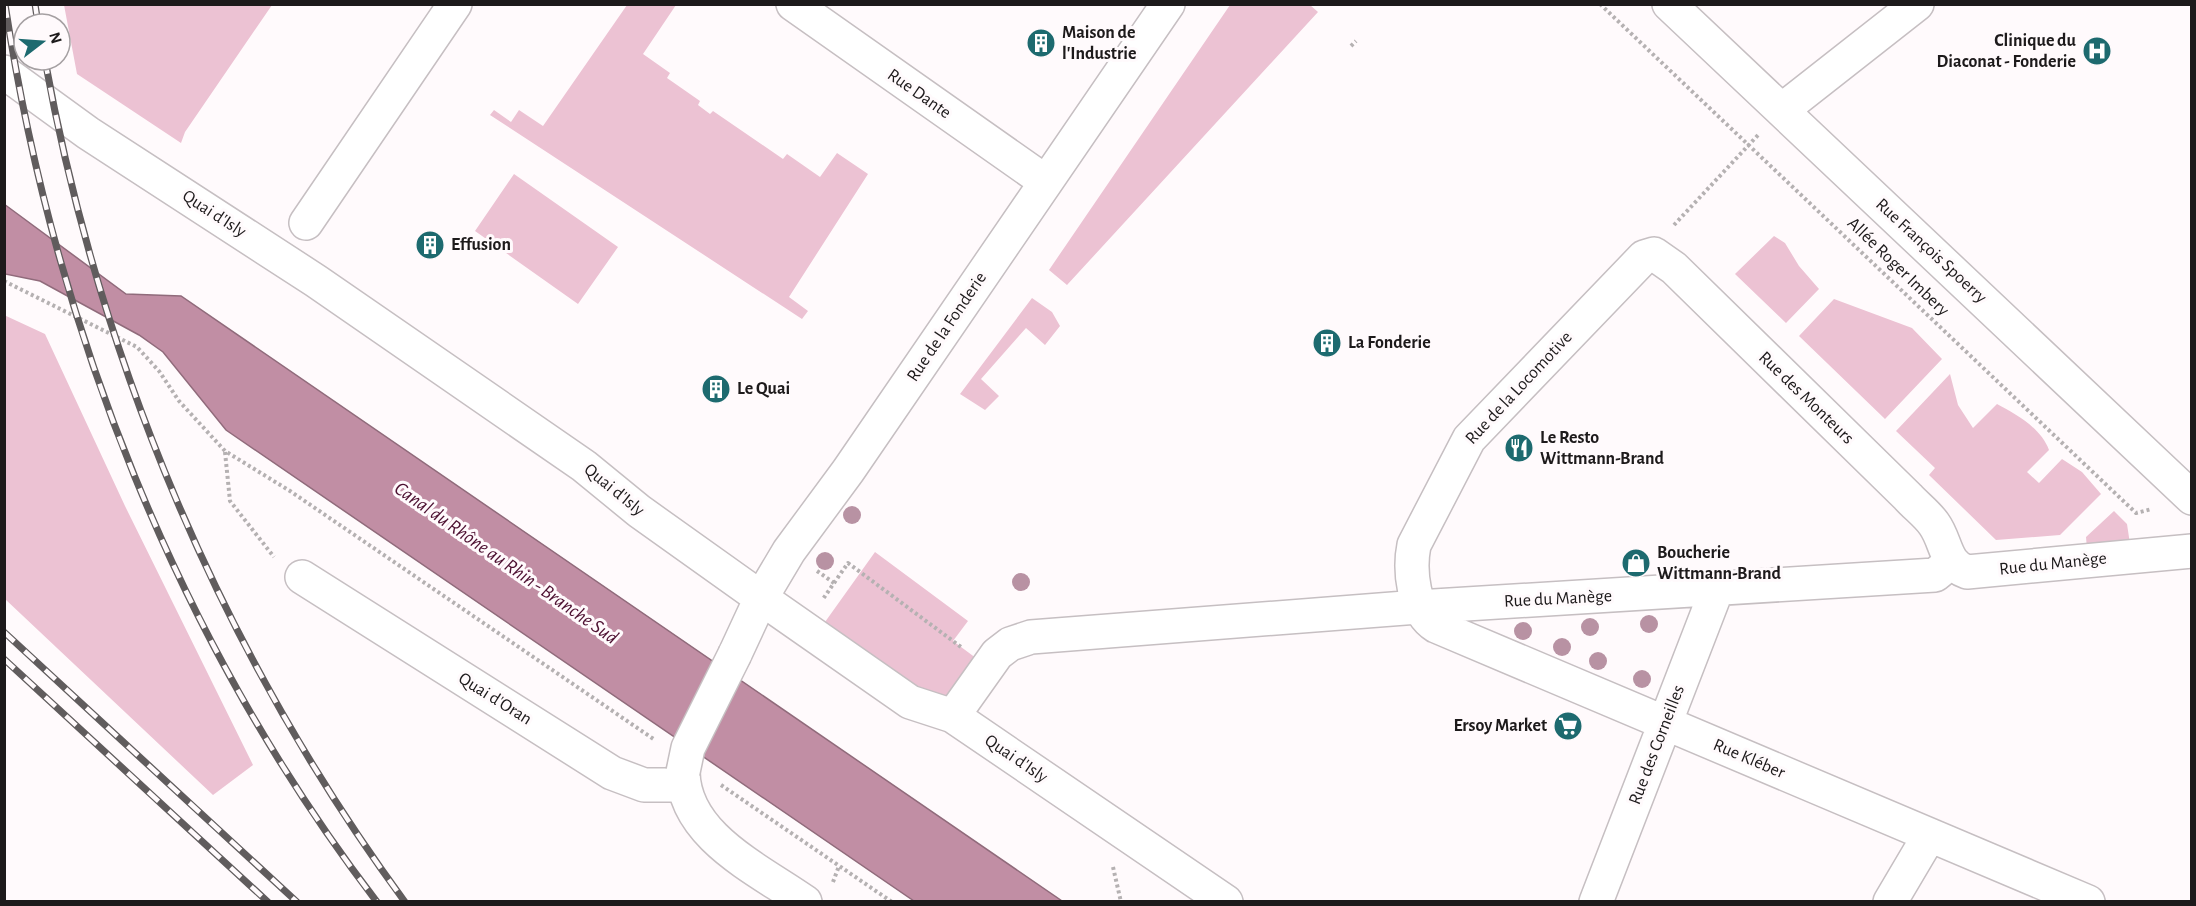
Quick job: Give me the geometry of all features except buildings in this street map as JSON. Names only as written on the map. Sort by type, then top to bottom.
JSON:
[{"type":"street","points":[[306,223],[455,4]]},
{"type":"street","name":"Rue Dante","points":[[793,4],[1046,182]]},
{"type":"street","name":"Rue de la Fonderie","points":[[692,779],[688,748],[761,598],[789,551],[848,471],[1168,4]]},
{"type":"street","name":"Rue François Spoerry","points":[[1670,4],[2189,495]]},
{"type":"street","points":[[1782,110],[1917,4]]},
{"type":"street","name":"Quai d'Isly","points":[[4,72],[88,133],[316,281],[584,466],[639,512],[910,702],[953,716],[1226,902]]},
{"type":"street","name":"Rue des Monteurs","points":[[1644,257],[1654,254],[1665,260],[1908,497],[1933,523],[1951,562]]},
{"type":"street","name":"Rue de la Locomotive","points":[[1419,607],[1412,557],[1414,545],[1469,439],[1644,257]]},
{"type":"street","name":"Rue du Manège","points":[[953,716],[988,667],[1010,644],[1031,637],[1419,607],[1935,575],[1951,562],[1956,568],[1967,572],[2192,551]]},
{"type":"street","name":"Quai d'Oran","points":[[302,577],[612,773],[644,785],[692,779]]},
{"type":"street","name":"Rue des Corneilles","points":[[1596,902],[1717,589]]},
{"type":"street","name":"Rue Kléber","points":[[1419,607],[1426,620],[1436,626],[2088,902]]},
{"type":"street","points":[[692,779],[690,808],[709,834],[805,902]]},
{"type":"street","points":[[1890,902],[1929,836]]},
{"type":"path","name":"Allée Roger Imbery","points":[[1600,4],[2136,513],[2176,502],[2189,495]]},
{"type":"path","points":[[1351,46],[1356,41]]},
{"type":"path","points":[[1644,257],[1782,110]]},
{"type":"path","points":[[4,281],[137,347],[159,371],[179,401],[225,451],[299,498],[662,745]]},
{"type":"path","points":[[4,288],[13,286]]},
{"type":"path","points":[[225,451],[230,501],[269,554],[302,577]]},
{"type":"path","points":[[789,551],[834,583]]},
{"type":"path","points":[[803,628],[848,563],[988,667]]},
{"type":"path","points":[[692,779],[892,902]]},
{"type":"shaded area","points":[[64,4],[272,5],[185,132],[181,143],[77,74],[72,47],[72,12],[65,12]]},
{"type":"shaded area","points":[[627,5],[676,5],[643,54],[670,73],[667,78],[700,101],[698,105],[710,114],[713,111],[783,159],[787,154],[820,177],[837,153],[868,174],[789,297],[808,311],[802,319],[490,115],[494,110],[511,122],[519,110],[543,126]]},
{"type":"shaded area","points":[[1230,5],[1310,5],[1318,12],[1067,285],[1049,270]]},
{"type":"shaded area","points":[[514,174],[618,247],[578,304],[475,231]]},
{"type":"shaded area","points":[[1774,236],[1785,243],[1799,266],[1819,289],[1786,323],[1735,274]]},
{"type":"shaded area","points":[[1032,298],[1052,312],[1060,326],[1045,345],[1026,328],[981,379],[999,396],[985,410],[960,394]]},
{"type":"shaded area","points":[[1834,299],[1912,328],[1942,359],[1885,419],[1799,336]]},
{"type":"shaded area","points":[[4,315],[45,334],[125,506],[253,765],[213,795],[5,599]]},
{"type":"shaded area","points":[[1950,374],[1958,405],[1973,428],[1997,404],[2020,417],[2040,435],[2049,450],[2027,472],[2039,483],[2062,459],[2082,472],[2101,494],[2060,535],[1996,540],[1929,475],[1935,468],[1896,431]]},
{"type":"shaded area","points":[[2114,511],[2127,524],[2130,544],[2087,549],[2086,537]]},
{"type":"shaded area","points":[[875,552],[968,621],[953,641],[988,667],[953,716],[815,636]]},
{"type":"water","name":"Canal du Rhône au Rhin - Branche Sud","points":[[4,204],[126,294],[181,296],[1062,901],[914,901],[226,430],[163,352],[139,335],[40,281],[5,274]]},
{"type":"railway","points":[[5,4],[27,125],[56,244],[92,362],[135,477],[185,589],[242,697],[306,802],[377,902]]},
{"type":"railway","points":[[35,4],[36,12]]},
{"type":"railway","points":[[48,72],[69,173],[99,284],[135,394],[177,501],[225,606],[279,708],[339,807],[405,902]]},
{"type":"railway","points":[[4,632],[297,902]]},
{"type":"railway","points":[[4,659],[268,902]]},
{"type":"place","name":"Maison de l'Industrie","points":[[1041,43]]},
{"type":"place","name":"Clinique du Diaconat - Fonderie","points":[[2097,51]]},
{"type":"place","name":"Effusion","points":[[430,245]]},
{"type":"place","name":"La Fonderie","points":[[1327,343]]},
{"type":"place","name":"Le Quai","points":[[716,389]]},
{"type":"place","name":"Le Resto Wittmann-Brand","points":[[1519,448]]},
{"type":"place","name":"Boucherie Wittmann-Brand","points":[[1636,563]]},
{"type":"place","name":"Ersoy Market","points":[[1568,726]]}]
